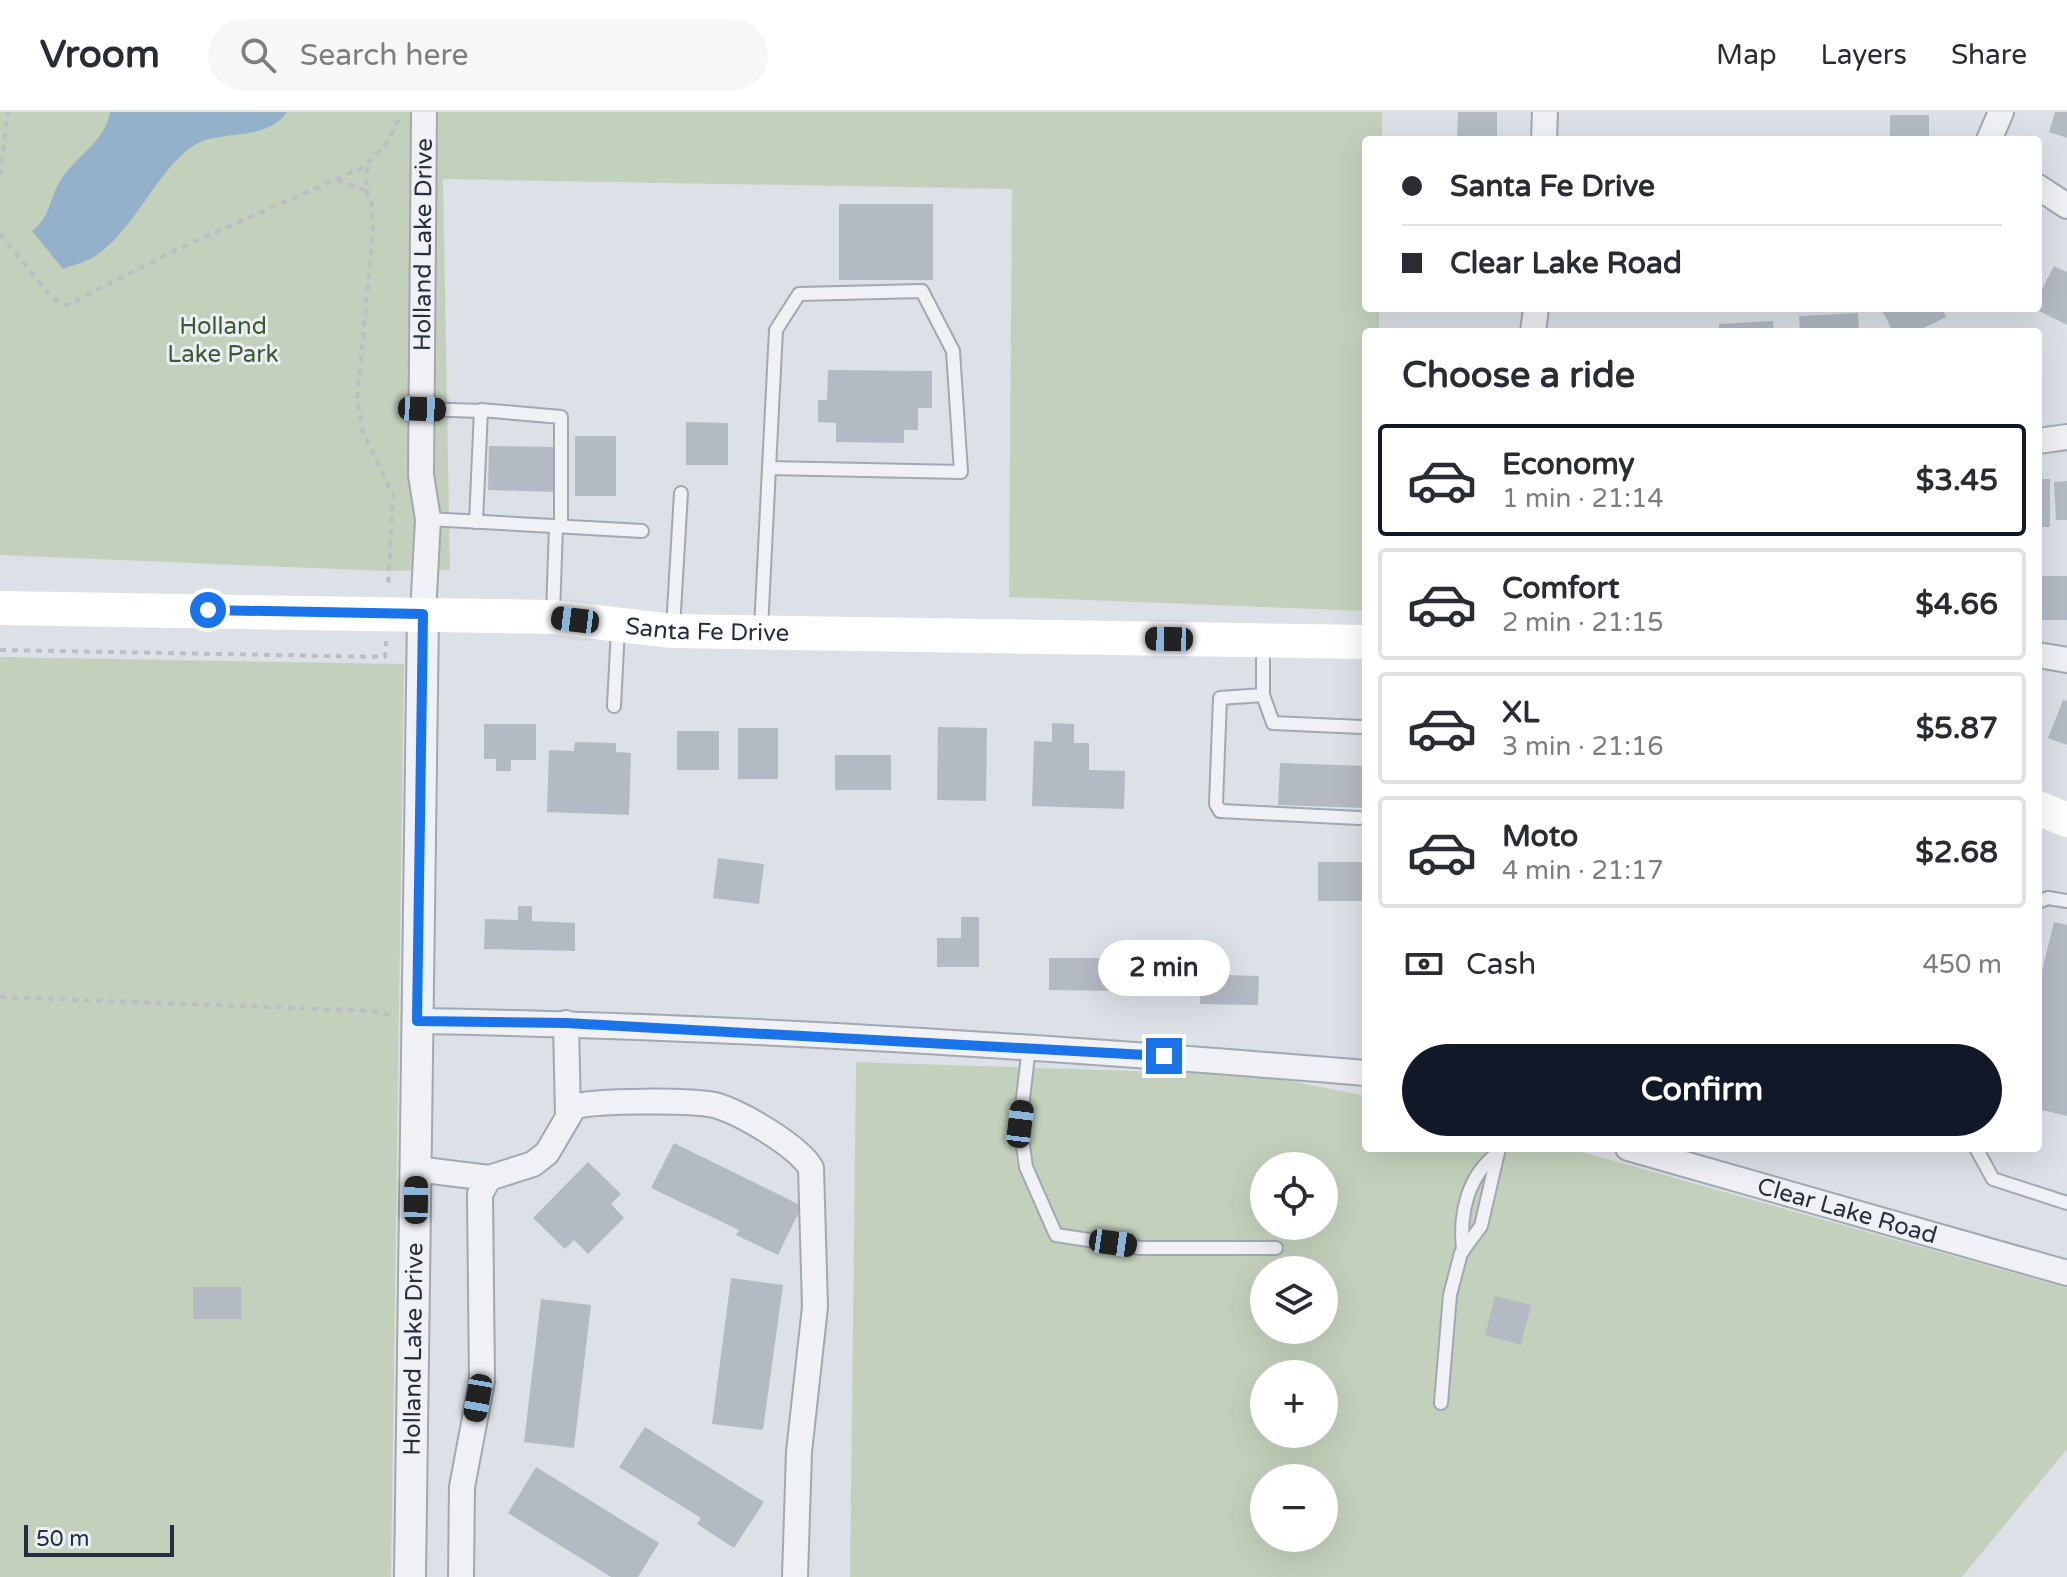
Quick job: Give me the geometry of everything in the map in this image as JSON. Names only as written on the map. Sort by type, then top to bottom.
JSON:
[{"type":"main road","name":"Santa Fe Drive","points":[[0,608],[553,617],[672,631],[1362,642]]},
{"type":"main road","points":[[2042,810],[2067,820]]},
{"type":"street","name":"Holland Lake Drive","points":[[410,1577],[423,614],[428,519],[421,475],[424,112]]},
{"type":"street","points":[[1544,136],[1545,112]]},
{"type":"street","points":[[1991,136],[2001,112]]},
{"type":"street","points":[[2042,190],[2067,206]]},
{"type":"street","points":[[2042,440],[2067,437]]},
{"type":"street","points":[[2042,656],[2067,660]]},
{"type":"street","points":[[417,1021],[566,1023],[1029,1047],[1362,1073]]},
{"type":"street","points":[[566,1023],[568,1116]]},
{"type":"street","points":[[416,1169],[489,1178],[533,1164],[557,1142],[574,1107],[583,1104],[715,1105],[795,1149],[811,1168],[814,1180],[815,1307],[799,1452],[795,1577]]},
{"type":"street","name":"Clear Lake Road","points":[[1642,1152],[2067,1273]]},
{"type":"street","points":[[461,1577],[462,1487],[482,1381],[480,1194],[489,1178]]},
{"type":"lane","points":[[761,632],[769,468],[776,330],[799,294],[922,291],[953,351],[961,472],[769,468]]},
{"type":"lane","points":[[422,409],[561,417],[553,617]]},
{"type":"lane","points":[[476,522],[480,411]]},
{"type":"lane","points":[[672,631],[681,493]]},
{"type":"lane","points":[[428,519],[642,531]]},
{"type":"lane","points":[[614,706],[618,625]]},
{"type":"lane","points":[[1263,640],[1263,695],[1273,723],[1362,727]]},
{"type":"lane","points":[[1263,695],[1220,698],[1216,804],[1220,811],[1359,818]]},
{"type":"lane","points":[[2042,900],[2048,898],[2067,901]]},
{"type":"lane","points":[[1029,1047],[1020,1124],[1026,1167],[1056,1235],[1141,1248],[1276,1248]]},
{"type":"lane","points":[[1463,1251],[1460,1222],[1475,1177],[1496,1152]]},
{"type":"lane","points":[[1441,1403],[1450,1295],[1463,1251],[1481,1226],[1498,1152]]},
{"type":"lane","points":[[1978,1152],[1993,1179],[2067,1203]]},
{"type":"path","points":[[0,175],[8,112]]},
{"type":"path","points":[[0,234],[52,298],[61,305],[67,305],[178,249],[369,161],[387,143],[402,112]]},
{"type":"path","points":[[0,650],[385,657],[393,495],[363,432],[357,400],[373,232],[372,205],[366,190],[369,161]]},
{"type":"path","points":[[335,179],[366,190]]},
{"type":"path","points":[[0,997],[373,1011],[417,1021]]},
{"type":"green space","name":"Holland Lake Park","points":[[0,112],[1382,112],[1382,136],[1362,136],[1362,312],[1379,312],[1379,328],[1362,328],[1362,611],[1009,597],[1012,189],[443,179],[450,570],[384,571],[0,555]]},
{"type":"green space","points":[[0,657],[404,664],[391,1577],[0,1577]]},
{"type":"green space","points":[[856,1062],[1260,1075],[1362,1095],[1362,1152],[1582,1152],[2067,1288],[2067,1449],[1962,1577],[850,1577]]},
{"type":"water","points":[[110,112],[287,112],[278,122],[266,128],[213,138],[190,148],[165,173],[111,244],[93,257],[63,269],[32,231],[47,212],[62,178],[103,131]]},
{"type":"building","points":[[1458,112],[1497,112],[1497,136],[1457,136]]},
{"type":"building","points":[[2055,112],[2067,112],[2067,138],[2049,132]]},
{"type":"building","points":[[1890,115],[1929,115],[1929,136],[1890,136]]},
{"type":"building","points":[[839,204],[933,204],[933,280],[839,280]]},
{"type":"building","points":[[2054,266],[2067,272],[2067,325],[2041,312],[2042,289]]},
{"type":"building","points":[[1883,312],[1944,312],[1946,317],[1923,328],[1891,328]]},
{"type":"building","points":[[1858,313],[1859,328],[1800,328],[1799,316]]},
{"type":"building","points":[[1773,321],[1774,328],[1719,328],[1719,324]]},
{"type":"building","points":[[828,370],[932,371],[932,408],[918,408],[918,430],[904,430],[904,443],[836,442],[836,423],[818,422],[818,400],[827,400]]},
{"type":"building","points":[[686,422],[728,423],[728,465],[686,465]]},
{"type":"building","points":[[575,436],[616,436],[616,496],[575,496]]},
{"type":"building","points":[[489,446],[557,447],[556,492],[488,490]]},
{"type":"building","points":[[2042,479],[2050,479],[2050,527],[2042,527]]},
{"type":"building","points":[[2067,481],[2067,520],[2056,520],[2054,482]]},
{"type":"building","points":[[2042,576],[2067,576],[2067,620],[2042,620]]},
{"type":"building","points":[[2063,700],[2067,701],[2067,745],[2048,738]]},
{"type":"building","points":[[1052,723],[1074,724],[1074,743],[1089,743],[1089,770],[1125,771],[1124,809],[1032,806],[1034,741],[1052,742]]},
{"type":"building","points":[[484,724],[536,724],[536,760],[511,760],[511,771],[496,771],[496,759],[484,759]]},
{"type":"building","points":[[938,727],[987,728],[986,801],[937,800]]},
{"type":"building","points":[[738,728],[778,728],[778,779],[738,779]]},
{"type":"building","points":[[677,731],[719,731],[719,770],[677,770]]},
{"type":"building","points":[[575,742],[616,743],[616,752],[631,753],[629,815],[547,812],[549,750],[574,751]]},
{"type":"building","points":[[835,755],[891,755],[891,790],[835,790]]},
{"type":"building","points":[[1280,763],[1362,766],[1362,808],[1278,805]]},
{"type":"building","points":[[718,858],[764,864],[759,904],[713,898]]},
{"type":"building","points":[[1318,862],[1362,862],[1362,901],[1318,901]]},
{"type":"building","points":[[518,906],[532,906],[532,921],[575,923],[575,951],[484,949],[485,919],[518,920]]},
{"type":"building","points":[[961,917],[979,917],[979,967],[937,967],[937,938],[961,938]]},
{"type":"building","points":[[2054,922],[2067,925],[2067,1116],[2042,1110],[2042,971]]},
{"type":"building","points":[[1201,957],[1227,957],[1227,975],[1259,976],[1258,1005],[1200,1004]]},
{"type":"building","points":[[1049,958],[1116,958],[1116,991],[1049,990]]},
{"type":"building","points":[[674,1143],[802,1206],[778,1255],[736,1235],[739,1230],[651,1188]]},
{"type":"building","points":[[588,1162],[621,1194],[611,1204],[624,1218],[588,1254],[574,1240],[565,1249],[533,1218]]},
{"type":"building","points":[[731,1278],[783,1285],[763,1430],[712,1424]]},
{"type":"building","points":[[193,1287],[241,1287],[241,1319],[193,1319]]},
{"type":"building","points":[[1495,1296],[1531,1305],[1521,1345],[1485,1335]]},
{"type":"building","points":[[541,1299],[591,1305],[574,1448],[524,1442]]},
{"type":"building","points":[[645,1427],[764,1502],[734,1548],[697,1524],[701,1518],[619,1467]]},
{"type":"building","points":[[536,1467],[659,1543],[638,1577],[611,1577],[508,1513]]},
{"type":"route","points":[[208,610],[423,614],[417,1021],[566,1023],[1164,1056]]}]
